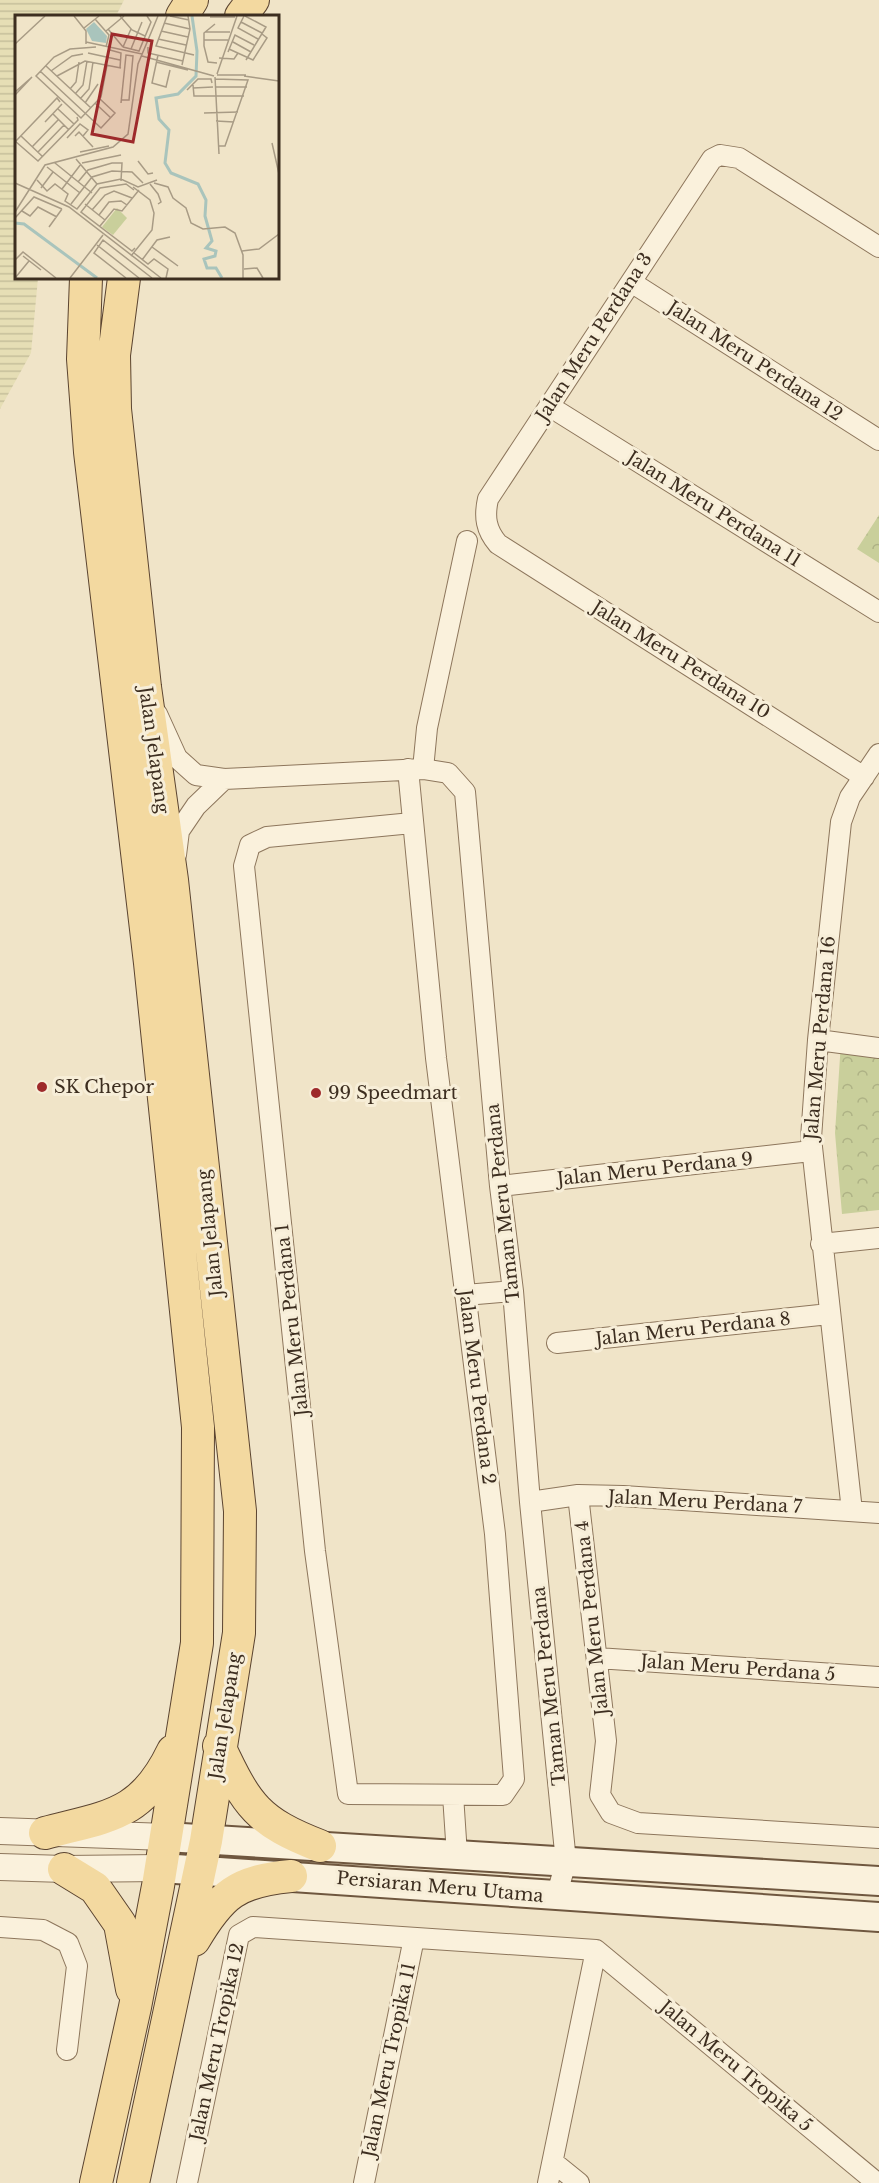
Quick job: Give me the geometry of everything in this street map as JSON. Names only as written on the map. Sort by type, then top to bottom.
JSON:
[{"type":"main road","points":[[184,15],[192,0]]},
{"type":"main road","points":[[242,15],[253,0]]},
{"type":"main road","name":"Jalan Jelapang","points":[[86,279],[83,359],[90,452],[150,963],[198,1427],[197,1643],[161,1868],[135,2007],[96,2183]]},
{"type":"main road","name":"Jalan Jelapang","points":[[124,279],[114,355],[116,409],[146,687],[172,880],[240,1510],[239,1633],[219,1746],[204,1855],[133,2183]]},
{"type":"main road","points":[[45,1833],[119,1814],[144,1797],[162,1775],[185,1727]]},
{"type":"main road","points":[[219,1746],[238,1787],[261,1817],[293,1836],[320,1846]]},
{"type":"main road","name":"Persiaran Meru Utama","points":[[166,1837],[204,1855],[291,1876],[556,1897],[879,1917]]},
{"type":"main road","name":"Persiaran Meru Utama","points":[[161,1868],[204,1855],[320,1846],[879,1881]]},
{"type":"main road","points":[[64,1869],[96,1888],[120,1924],[135,2007]]},
{"type":"main road","points":[[181,1962],[216,1905],[233,1891],[260,1879],[291,1876]]},
{"type":"street","name":"Jalan Meru Perdana 3","points":[[498,544],[491,536],[487,524],[488,499],[712,159],[720,155],[739,158],[879,247]]},
{"type":"street","name":"Jalan Meru Perdana 12","points":[[631,282],[879,440]]},
{"type":"street","name":"Jalan Meru Perdana 11","points":[[549,406],[879,612]]},
{"type":"street","name":"Jalan Meru Perdana 2","points":[[348,1794],[504,1795],[514,1779],[495,1534],[436,1058],[412,823],[415,769],[427,728],[467,541]]},
{"type":"street","name":"Jalan Meru Perdana 10","points":[[498,544],[864,777]]},
{"type":"street","name":"Taman Meru Perdana","points":[[146,687],[177,758],[196,775],[224,779],[415,769],[448,773],[465,792],[500,1186],[513,1290],[530,1502],[566,1862]]},
{"type":"street","name":"Jalan Meru Perdana 16","points":[[852,1511],[811,1151],[818,1040],[841,822],[850,797],[879,753]]},
{"type":"street","points":[[172,880],[179,831],[196,806],[224,779]]},
{"type":"street","name":"Jalan Meru Perdana 1","points":[[348,1794],[315,1551],[244,866],[250,845],[267,837],[412,823]]},
{"type":"street","points":[[818,1040],[879,1048]]},
{"type":"street","name":"Jalan Meru Perdana 9","points":[[500,1186],[811,1151]]},
{"type":"street","points":[[821,1244],[879,1238]]},
{"type":"street","points":[[465,1295],[513,1290]]},
{"type":"street","name":"Jalan Meru Perdana 8","points":[[556,1343],[829,1314]]},
{"type":"street","name":"Jalan Meru Perdana 7","points":[[530,1502],[578,1495],[879,1513]]},
{"type":"street","name":"Jalan Meru Perdana 4","points":[[578,1495],[606,1741],[600,1795],[610,1813],[638,1823],[879,1838]]},
{"type":"street","name":"Jalan Meru Perdana 5","points":[[597,1658],[879,1677]]},
{"type":"street","points":[[453,1795],[458,1855]]},
{"type":"street","name":"Persiaran Meru Utama","points":[[0,1831],[166,1837]]},
{"type":"street","points":[[556,1897],[566,1862]]},
{"type":"street","name":"Persiaran Meru Utama","points":[[0,1867],[161,1868]]},
{"type":"street","points":[[0,1927],[43,1930],[68,1943],[77,1966],[67,2050]]},
{"type":"street","name":"Jalan Meru Tropika 12","points":[[187,2183],[239,1935],[253,1927],[596,1950]]},
{"type":"street","name":"Jalan Meru Tropika 11","points":[[364,2183],[414,1938]]},
{"type":"street","points":[[548,2183],[596,1950]]},
{"type":"street","name":"Jalan Meru Tropika 5","points":[[596,1950],[877,2183]]},
{"type":"street","points":[[553,2162],[579,2183]]},
{"type":"shaded area","points":[[0,0],[124,0],[116,15],[15,15],[15,279],[38,279],[31,353],[0,409]]},
{"type":"green space","points":[[879,515],[879,563],[857,549]]},
{"type":"green space","points":[[841,1042],[879,1048],[879,1210],[842,1214],[835,1133]]},
{"type":"place","name":"SK Chepor","points":[[42,1087]]},
{"type":"place","name":"99 Speedmart","points":[[316,1093]]}]
